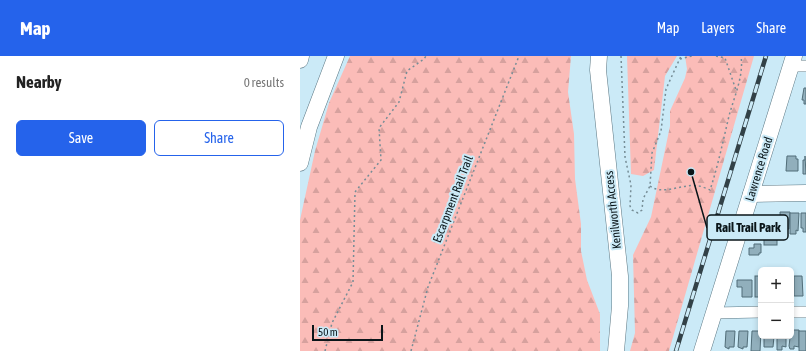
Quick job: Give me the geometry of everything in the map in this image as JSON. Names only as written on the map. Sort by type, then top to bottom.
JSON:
[{"type":"main road","points":[[300,60],[301,56]]},
{"type":"main road","points":[[300,163],[309,127],[336,56]]},
{"type":"main road","name":"Kenilworth Access","points":[[597,61],[620,276],[620,306],[616,351]]},
{"type":"main road","name":"Lawrence Road","points":[[702,351],[751,194],[797,62]]},
{"type":"main road","points":[[751,194],[806,193]]},
{"type":"street","points":[[714,313],[758,312]]},
{"type":"street","points":[[794,312],[806,312]]},
{"type":"path","points":[[325,351],[332,323],[352,282],[355,192],[381,160],[379,128],[399,102],[407,71],[426,56]]},
{"type":"path","name":"Escarpment Rail Trail","points":[[411,351],[428,288],[519,56]]},
{"type":"path","points":[[621,56],[625,157],[631,185],[630,206],[634,211],[638,212],[642,210],[643,199],[650,186],[652,153],[661,131],[666,89],[681,56]]},
{"type":"path","points":[[679,59],[692,56]]},
{"type":"path","points":[[716,56],[725,58],[736,92]]},
{"type":"path","points":[[650,186],[654,189],[666,190],[681,186],[698,186],[710,190],[722,154],[736,92],[742,62],[740,56]]},
{"type":"green space","points":[[350,56],[571,56],[568,92],[574,134],[575,179],[581,224],[581,251],[587,280],[600,314],[600,351],[300,351],[300,220],[315,151],[329,103]]},
{"type":"green space","points":[[627,56],[677,56],[665,76],[654,170],[643,176],[631,174]]},
{"type":"green space","points":[[685,56],[754,56],[669,351],[630,351],[635,333],[633,255],[651,217],[670,126],[670,111],[685,78],[687,69]]},
{"type":"building","points":[[804,88],[806,88],[806,104],[804,104],[804,100],[802,100]]},
{"type":"building","points":[[787,156],[796,156],[796,159],[798,159],[798,171],[786,171]]},
{"type":"building","points":[[805,156],[806,174],[803,174],[803,160],[805,160]]},
{"type":"building","points":[[780,212],[790,212],[787,237],[781,237]]},
{"type":"building","points":[[790,213],[799,213],[798,231],[796,230],[796,234],[790,234]]},
{"type":"building","points":[[801,213],[806,213],[806,232],[803,232],[803,228],[801,228]]},
{"type":"building","points":[[764,225],[777,225],[777,245],[764,245]]},
{"type":"building","points":[[754,244],[761,244],[761,253],[759,253],[759,255],[749,255],[749,248],[754,248]]},
{"type":"building","points":[[755,276],[758,276],[758,297],[755,297]]},
{"type":"building","points":[[794,276],[802,276],[803,296],[794,296]]},
{"type":"building","points":[[737,280],[752,280],[752,297],[742,297],[742,287],[737,287]]},
{"type":"building","points":[[794,330],[799,330],[799,347],[794,346],[794,349],[790,349],[790,339],[794,339]]},
{"type":"building","points":[[726,331],[735,331],[734,347],[729,347],[729,349],[725,347]]},
{"type":"building","points":[[739,331],[748,331],[747,347],[743,347],[743,349],[738,347]]},
{"type":"building","points":[[752,331],[758,331],[758,339],[761,339],[760,351],[751,351]]},
{"type":"building","points":[[799,331],[806,331],[806,351],[799,351]]},
{"type":"building","points":[[764,339],[774,339],[773,347],[764,347]]},
{"type":"building","points":[[777,339],[786,339],[786,347],[782,346],[782,350],[777,350]]},
{"type":"railway","points":[[676,351],[766,56]]},
{"type":"place","name":"Rail Trail Park","points":[[691,172]]}]
